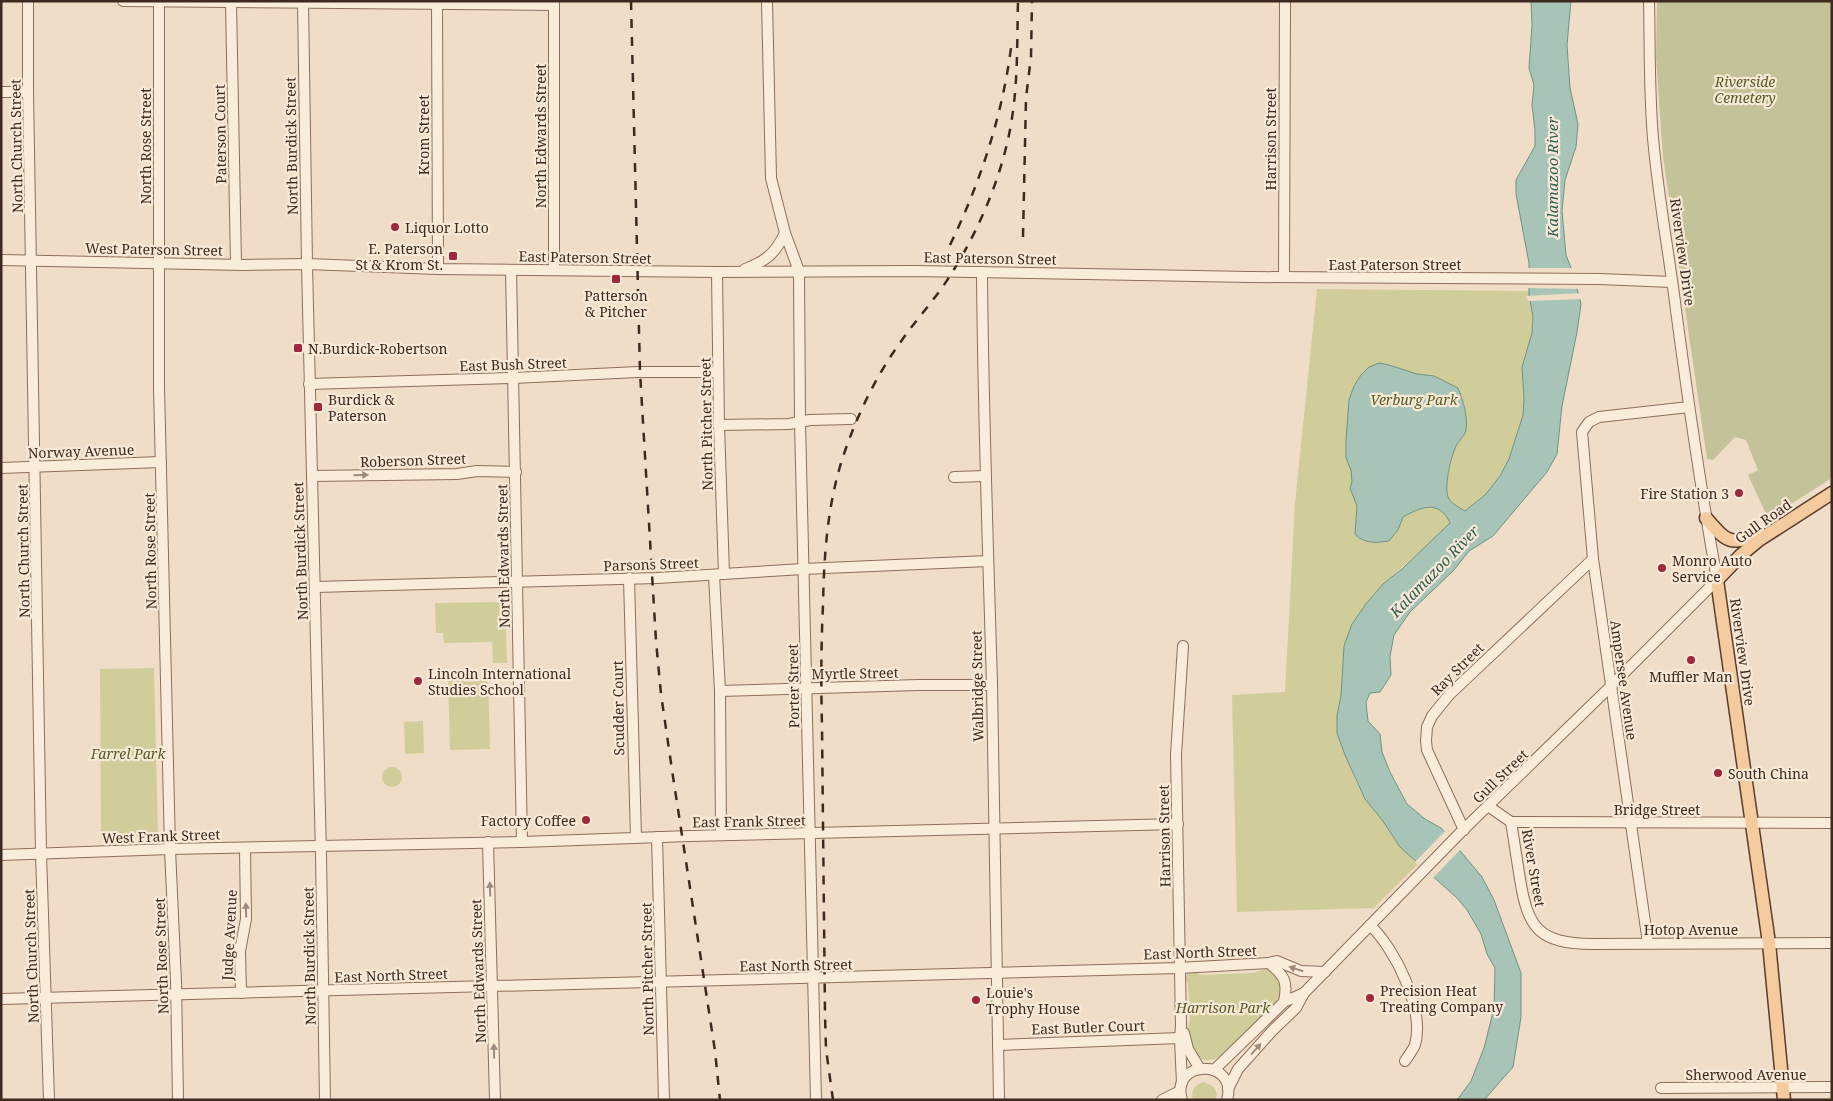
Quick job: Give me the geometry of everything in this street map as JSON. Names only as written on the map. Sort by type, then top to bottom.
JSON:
[{"type":"main road","name":"Gull Road","points":[[1717,580],[1741,555],[1759,540],[1832,493]]},
{"type":"main road","points":[[1706,518],[1724,538],[1734,541],[1742,541],[1779,527]]},
{"type":"main road","name":"Riverview Drive","points":[[1717,580],[1770,943],[1784,1094]]},
{"type":"street","name":"North Church Street","points":[[28,1],[41,853],[49,1100]]},
{"type":"street","points":[[123,1],[554,3]]},
{"type":"street","points":[[766,1],[771,178],[785,233],[799,271]]},
{"type":"street","name":"Harrison Street","points":[[1284,277],[1285,1]]},
{"type":"street","name":"Riverview Drive","points":[[1649,1],[1653,138],[1662,218],[1706,518],[1717,580]]},
{"type":"street","name":"North Rose Street","points":[[158,2],[158,263],[161,462],[170,849],[177,994],[178,1100]]},
{"type":"street","name":"North Burdick Street","points":[[303,2],[325,1100]]},
{"type":"street","name":"Paterson Court","points":[[231,3],[236,264]]},
{"type":"street","name":"Krom Street","points":[[437,3],[438,269]]},
{"type":"street","name":"North Edwards Street","points":[[554,3],[554,270]]},
{"type":"street","points":[[1,92],[28,92]]},
{"type":"street","points":[[738,272],[763,262],[778,248],[785,233]]},
{"type":"street","name":"West Paterson Street","points":[[1,260],[307,264]]},
{"type":"street","name":"East Paterson Street","points":[[307,264],[511,270],[982,272],[1284,277],[1600,279],[1672,282]]},
{"type":"street","name":"North Edwards Street","points":[[511,270],[522,842]]},
{"type":"street","name":"Porter Street","points":[[799,271],[803,569],[816,1100]]},
{"type":"street","name":"North Pitcher Street","points":[[717,272],[721,835]]},
{"type":"street","name":"Walbridge Street","points":[[982,272],[992,685],[995,973],[999,1100]]},
{"type":"street","name":"East Bush Street","points":[[310,384],[638,372],[718,372]]},
{"type":"street","name":"Ampersee Avenue","points":[[1648,943],[1593,559],[1582,432],[1593,419],[1616,414],[1689,406]]},
{"type":"street","points":[[719,425],[851,419]]},
{"type":"street","name":"Norway Avenue","points":[[1,468],[161,462]]},
{"type":"street","name":"Roberson Street","points":[[312,476],[457,474],[477,471],[516,472]]},
{"type":"street","points":[[954,477],[986,476]]},
{"type":"street","name":"Ray Street","points":[[1463,831],[1427,750],[1426,732],[1432,716],[1448,695],[1593,559]]},
{"type":"street","name":"Parsons Street","points":[[315,587],[517,583],[988,561]]},
{"type":"street","name":"Scudder Court","points":[[628,578],[636,838]]},
{"type":"street","name":"Gull Street","points":[[1228,1089],[1238,1069],[1272,1031],[1296,1008],[1304,993],[1324,972],[1488,806],[1717,580]]},
{"type":"street","name":"Harrison Street","points":[[1181,1091],[1176,755],[1183,646]]},
{"type":"street","name":"Myrtle Street","points":[[720,691],[992,685]]},
{"type":"street","points":[[1488,806],[1511,822]]},
{"type":"street","name":"Bridge Street","points":[[1511,822],[1832,822]]},
{"type":"street","name":"River Street","points":[[1511,822],[1526,910],[1534,925],[1551,938]]},
{"type":"street","name":"East Frank Street","points":[[321,846],[1178,824]]},
{"type":"street","name":"North Pitcher Street","points":[[657,837],[664,1100]]},
{"type":"street","name":"North Edwards Street","points":[[488,842],[495,1100]]},
{"type":"street","name":"West Frank Street","points":[[1,855],[321,846]]},
{"type":"street","name":"Judge Avenue","points":[[241,993],[240,951],[246,919],[245,848]]},
{"type":"street","points":[[1370,925],[1377,931],[1409,987],[1416,1032],[1414,1046],[1405,1061]]},
{"type":"street","name":"Hotop Avenue","points":[[1551,938],[1580,944],[1832,943]]},
{"type":"street","name":"East North Street","points":[[1,1000],[1179,968],[1277,961],[1301,972],[1324,972]]},
{"type":"street","name":"East North Street","points":[[1269,963],[1283,977],[1286,992],[1284,1002]]},
{"type":"street","name":"Gull Street","points":[[1214,1070],[1284,1002],[1304,993]]},
{"type":"street","name":"Harrison Street","points":[[1181,1025],[1188,1049],[1200,1069]]},
{"type":"street","name":"East Butler Court","points":[[998,1045],[1180,1038]]},
{"type":"street","points":[[1162,1100],[1181,1091],[1192,1071],[1207,1068],[1221,1074],[1226,1081],[1228,1089],[1227,1100]]},
{"type":"street","name":"Sherwood Avenue","points":[[1661,1088],[1784,1094],[1832,1087]]},
{"type":"green space","name":"Riverside Cemetery","points":[[1657,1],[1832,1],[1832,478],[1788,506],[1767,516],[1748,475],[1758,470],[1746,440],[1735,437],[1713,460],[1707,459],[1663,157],[1656,58]]},
{"type":"green space","name":"Verburg Park","points":[[1317,289],[1529,291],[1533,316],[1532,333],[1522,367],[1523,415],[1509,459],[1500,476],[1485,495],[1383,584],[1341,696],[1337,715],[1337,733],[1356,781],[1365,799],[1419,863],[1374,908],[1237,912],[1232,695],[1285,692],[1295,503]]},
{"type":"green space","points":[[505,602],[507,663],[493,663],[492,642],[444,643],[443,633],[436,633],[435,603]]},
{"type":"green space","name":"Farrel Park","points":[[154,668],[158,836],[101,838],[100,669]]},
{"type":"green space","points":[[488,676],[490,749],[450,750],[448,677]]},
{"type":"green space","points":[[423,721],[424,753],[405,754],[404,722]]},
{"type":"green space","points":[[388,767],[396,767],[402,773],[402,781],[396,787],[388,787],[382,781],[382,773]]},
{"type":"green space","name":"Harrison Park","points":[[1270,969],[1281,982],[1281,998],[1278,1002],[1220,1056],[1210,1060],[1199,1057],[1188,1032],[1190,1021],[1188,984],[1185,978],[1187,974],[1193,971],[1201,975],[1253,973]]},
{"type":"green space","points":[[1204,1082],[1214,1087],[1217,1094],[1215,1100],[1193,1100],[1194,1088]]},
{"type":"water","name":"Kalamazoo River","points":[[1531,1],[1571,1],[1567,45],[1570,88],[1578,124],[1576,147],[1565,180],[1562,211],[1566,255],[1581,304],[1562,406],[1557,454],[1547,472],[1493,536],[1469,551],[1454,570],[1410,612],[1394,635],[1390,656],[1391,675],[1380,692],[1370,693],[1366,702],[1368,721],[1380,734],[1382,752],[1407,804],[1425,819],[1441,828],[1482,877],[1494,900],[1521,973],[1521,1017],[1513,1067],[1484,1100],[1457,1100],[1471,1081],[1484,1048],[1494,1008],[1495,968],[1487,954],[1481,934],[1467,910],[1457,898],[1400,847],[1383,821],[1365,799],[1337,733],[1344,646],[1352,624],[1383,584],[1402,569],[1450,523],[1446,515],[1441,511],[1429,507],[1423,508],[1403,517],[1398,530],[1389,541],[1370,542],[1362,540],[1355,534],[1357,506],[1350,488],[1352,482],[1351,470],[1346,458],[1346,441],[1349,400],[1354,386],[1369,367],[1379,363],[1417,374],[1434,376],[1458,388],[1465,408],[1466,424],[1465,432],[1454,451],[1448,472],[1447,494],[1454,504],[1465,511],[1485,495],[1500,476],[1509,459],[1523,415],[1522,367],[1532,333],[1533,316],[1529,295],[1529,263],[1516,194],[1516,180],[1535,146],[1532,105],[1534,85],[1529,68],[1532,25]]},
{"type":"pier","points":[[1526,268],[1574,268],[1580,289],[1526,288]]},
{"type":"pier","points":[[1581,293],[1582,299],[1528,301],[1526,296]]},
{"type":"pier","points":[[1446,830],[1462,848],[1432,879],[1415,862]]},
{"type":"railway","points":[[631,1],[640,372],[656,641],[661,694],[715,1051],[720,1100]]},
{"type":"railway","points":[[833,1100],[826,1049],[825,1015],[821,681],[824,569],[832,498],[841,463],[867,399],[892,354],[953,271],[973,236],[990,198],[1003,158],[1012,118],[1016,74],[1018,1]]},
{"type":"railway","points":[[1023,237],[1026,98],[1031,57],[1032,1]]},
{"type":"railway","points":[[950,245],[971,198],[996,124],[1011,48]]},
{"type":"place","name":"Liquor Lotto","points":[[395,227]]},
{"type":"place","name":"E. Paterson St & Krom St.","points":[[453,256]]},
{"type":"place","name":"Patterson & Pitcher","points":[[616,279]]},
{"type":"place","name":"N.Burdick-Robertson","points":[[298,348]]},
{"type":"place","name":"Burdick & Paterson","points":[[318,407]]},
{"type":"place","name":"Fire Station 3","points":[[1739,493]]},
{"type":"place","name":"Monro Auto Service","points":[[1662,568]]},
{"type":"place","name":"Muffler Man","points":[[1691,660]]},
{"type":"place","name":"Lincoln International Studies School","points":[[418,681]]},
{"type":"place","name":"South China","points":[[1718,773]]},
{"type":"place","name":"Factory Coffee","points":[[586,820]]},
{"type":"place","name":"Precision Heat Treating Company","points":[[1370,998]]},
{"type":"place","name":"Louie's Trophy House","points":[[976,1000]]}]
